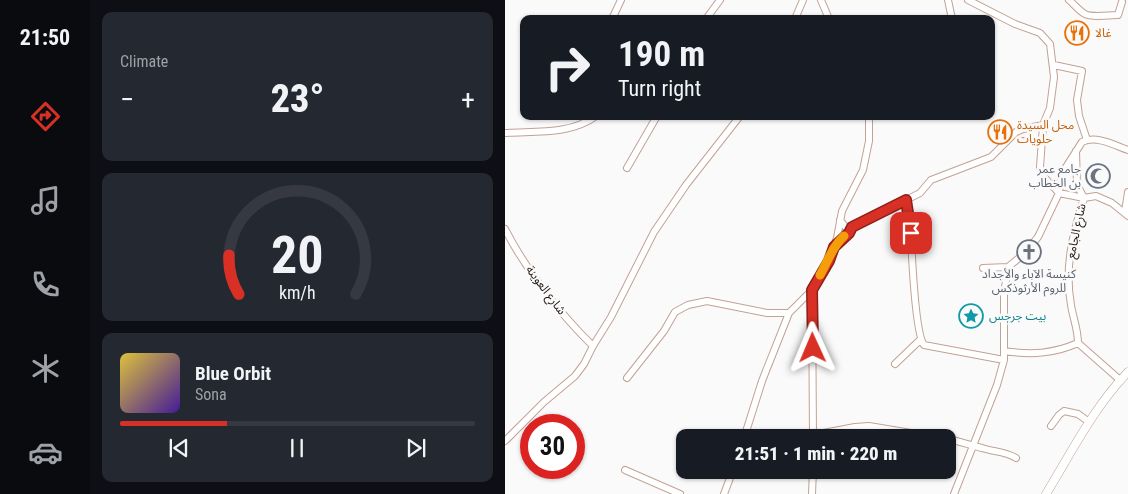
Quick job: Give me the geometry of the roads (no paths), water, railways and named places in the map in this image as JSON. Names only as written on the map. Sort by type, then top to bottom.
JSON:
[{"type":"street","points":[[614,15],[621,0]]},
{"type":"street","points":[[708,15],[720,0]]},
{"type":"street","points":[[797,15],[803,0]]},
{"type":"street","points":[[821,0],[827,15]]},
{"type":"street","points":[[948,0],[951,15]]},
{"type":"street","points":[[968,0],[1015,24],[1040,33],[1050,44],[1054,77],[1050,108],[1043,126],[1040,167],[1045,177],[1059,193],[1084,198],[1096,196],[1112,203],[1126,214]]},
{"type":"street","points":[[1069,0],[1085,15],[1094,17],[1104,14],[1118,15],[1122,2]]},
{"type":"street","points":[[1053,65],[1082,71],[1077,100],[1079,116],[1087,140]]},
{"type":"street","points":[[505,133],[557,131],[576,128],[589,120]]},
{"type":"street","points":[[627,168],[655,120]]},
{"type":"street","points":[[505,441],[543,402],[575,376],[584,364],[611,317],[654,232],[686,185],[737,120]]},
{"type":"street","points":[[747,429],[762,381],[789,313],[812,290],[829,261],[838,234],[842,211],[863,170],[869,141],[869,120]]},
{"type":"street","points":[[838,234],[841,236],[848,230],[920,193],[931,180],[991,157],[1016,132],[1043,126]]},
{"type":"street","points":[[983,268],[1008,267],[1024,254],[1038,237],[1059,193],[1061,175],[1082,142],[1087,140],[1107,142],[1128,150]]},
{"type":"street","name":"شارع الجامع","points":[[1076,149],[1077,185],[1084,198],[1071,244],[1069,266],[1071,304],[1078,330],[1078,342]]},
{"type":"street","points":[[1126,214],[1128,192]]},
{"type":"street","points":[[906,200],[910,214],[920,340],[924,345],[1004,360]]},
{"type":"street","points":[[840,220],[848,230]]},
{"type":"street","name":"شارع العوينة","points":[[505,230],[514,248],[550,297],[593,346]]},
{"type":"street","points":[[834,247],[848,230]]},
{"type":"street","points":[[955,494],[997,385],[1004,360],[1004,294],[1008,267]]},
{"type":"street","points":[[812,290],[813,429]]},
{"type":"street","points":[[627,378],[675,312],[689,305],[707,301],[767,312],[789,313]]},
{"type":"street","points":[[895,364],[920,340]]},
{"type":"street","points":[[1004,351],[1022,354],[1041,354],[1054,352],[1078,342],[1120,380]]},
{"type":"street","points":[[1046,494],[1089,422],[1128,372]]},
{"type":"street","points":[[1051,426],[1064,411],[1078,414],[1089,422]]},
{"type":"street","points":[[846,429],[869,426],[887,429]]},
{"type":"street","points":[[956,441],[1009,453],[1016,458]]},
{"type":"street","points":[[625,470],[680,494]]},
{"type":"street","points":[[724,494],[730,479]]},
{"type":"street","points":[[812,494],[813,479]]},
{"type":"place","name":"غالا","points":[[1077,33]]},
{"type":"place","name":"محل السيدة حلويات","points":[[1000,132]]},
{"type":"place","name":"جامع عمر بن الخطاب","points":[[1098,176]]},
{"type":"place","name":"كنيسة الآباء والأجداد للروم الأرثوذكس","points":[[1029,252]]},
{"type":"place","name":"بيت جرجس","points":[[971,316]]}]
